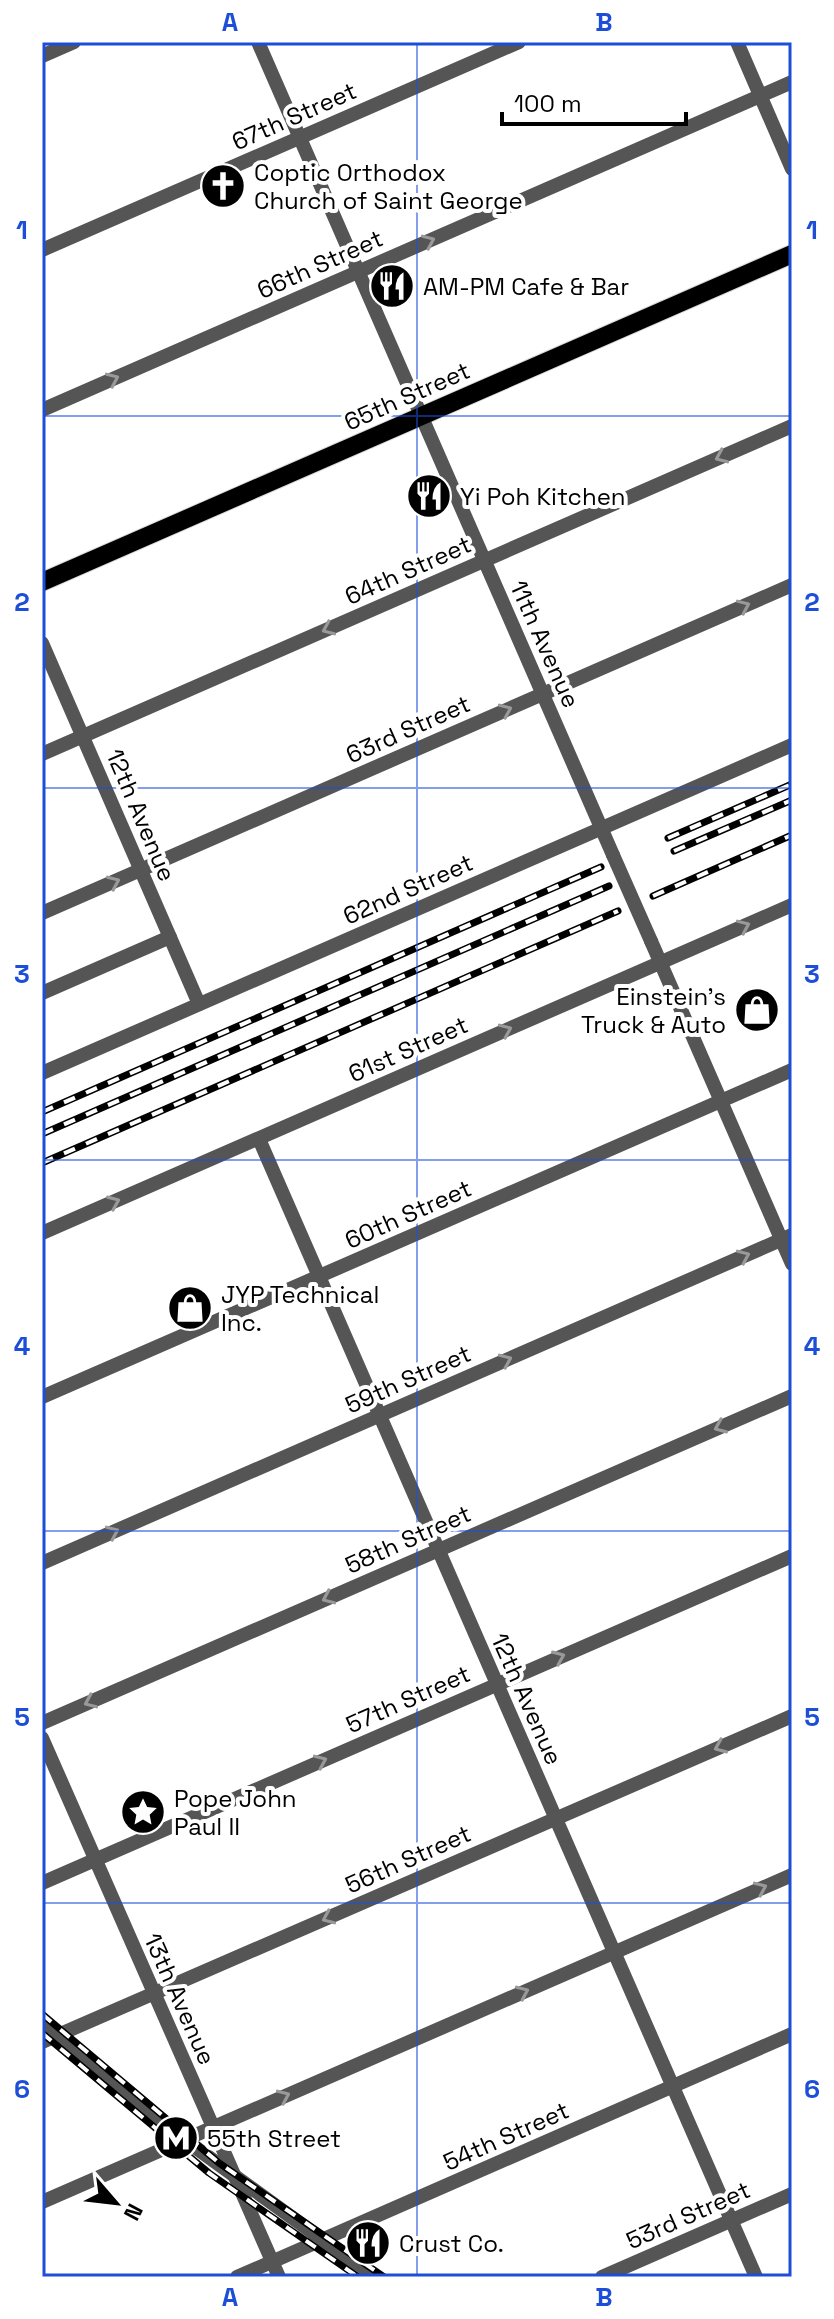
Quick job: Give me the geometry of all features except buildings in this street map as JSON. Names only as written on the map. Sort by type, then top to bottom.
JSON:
[{"type":"main road","name":"65th Street","points":[[42,582],[792,254]]},
{"type":"street","points":[[42,56],[74,42]]},
{"type":"street","name":"11th Avenue","points":[[258,42],[721,1101],[787,1238],[792,1264]]},
{"type":"street","name":"67th Street","points":[[42,250],[519,42]]},
{"type":"street","points":[[737,42],[792,169]]},
{"type":"street","name":"66th Street","points":[[42,410],[792,82]]},
{"type":"street","name":"64th Street","points":[[42,754],[792,426]]},
{"type":"street","name":"63rd Street","points":[[42,913],[792,585]]},
{"type":"street","name":"12th Avenue","points":[[42,643],[199,1004]]},
{"type":"street","name":"62nd Street","points":[[42,1073],[792,745]]},
{"type":"street","name":"61st Street","points":[[42,1233],[792,905]]},
{"type":"street","points":[[42,993],[170,937]]},
{"type":"street","name":"60th Street","points":[[42,1397],[792,1070]]},
{"type":"street","name":"12th Avenue","points":[[259,1139],[756,2277]]},
{"type":"street","name":"59th Street","points":[[42,1563],[787,1238]]},
{"type":"street","name":"58th Street","points":[[42,1723],[792,1396]]},
{"type":"street","name":"57th Street","points":[[42,1883],[792,1556]]},
{"type":"street","name":"56th Street","points":[[42,2042],[792,1716]]},
{"type":"street","name":"13th Avenue","points":[[42,1738],[279,2277]]},
{"type":"street","points":[[42,2202],[792,1875]]},
{"type":"street","points":[[42,2021],[185,2140],[374,2277]]},
{"type":"street","name":"54th Street","points":[[237,2277],[792,2034]]},
{"type":"street","name":"53rd Street","points":[[602,2277],[792,2194]]},
{"type":"railway","points":[[668,838],[792,784]]},
{"type":"railway","points":[[674,851],[792,800]]},
{"type":"railway","points":[[653,896],[792,835]]},
{"type":"railway","points":[[42,1112],[601,867]]},
{"type":"railway","points":[[42,1134],[609,886]]},
{"type":"railway","points":[[42,1163],[618,911]]},
{"type":"railway","points":[[42,2014],[219,2163],[384,2277]]},
{"type":"railway","points":[[42,2033],[209,2173],[358,2277]]},
{"type":"place","name":"Coptic Orthodox Church of Saint George","points":[[223,186]]},
{"type":"place","name":"AM-PM Cafe & Bar","points":[[392,286]]},
{"type":"place","name":"Yi Poh Kitchen","points":[[429,496]]},
{"type":"place","name":"Einstein's Truck & Auto","points":[[757,1010]]},
{"type":"place","name":"JYP Technical Inc.","points":[[190,1308]]},
{"type":"place","name":"Pope John Paul II","points":[[143,1812]]},
{"type":"place","name":"55th Street","points":[[176,2138]]},
{"type":"place","name":"Crust Co.","points":[[368,2243]]}]
